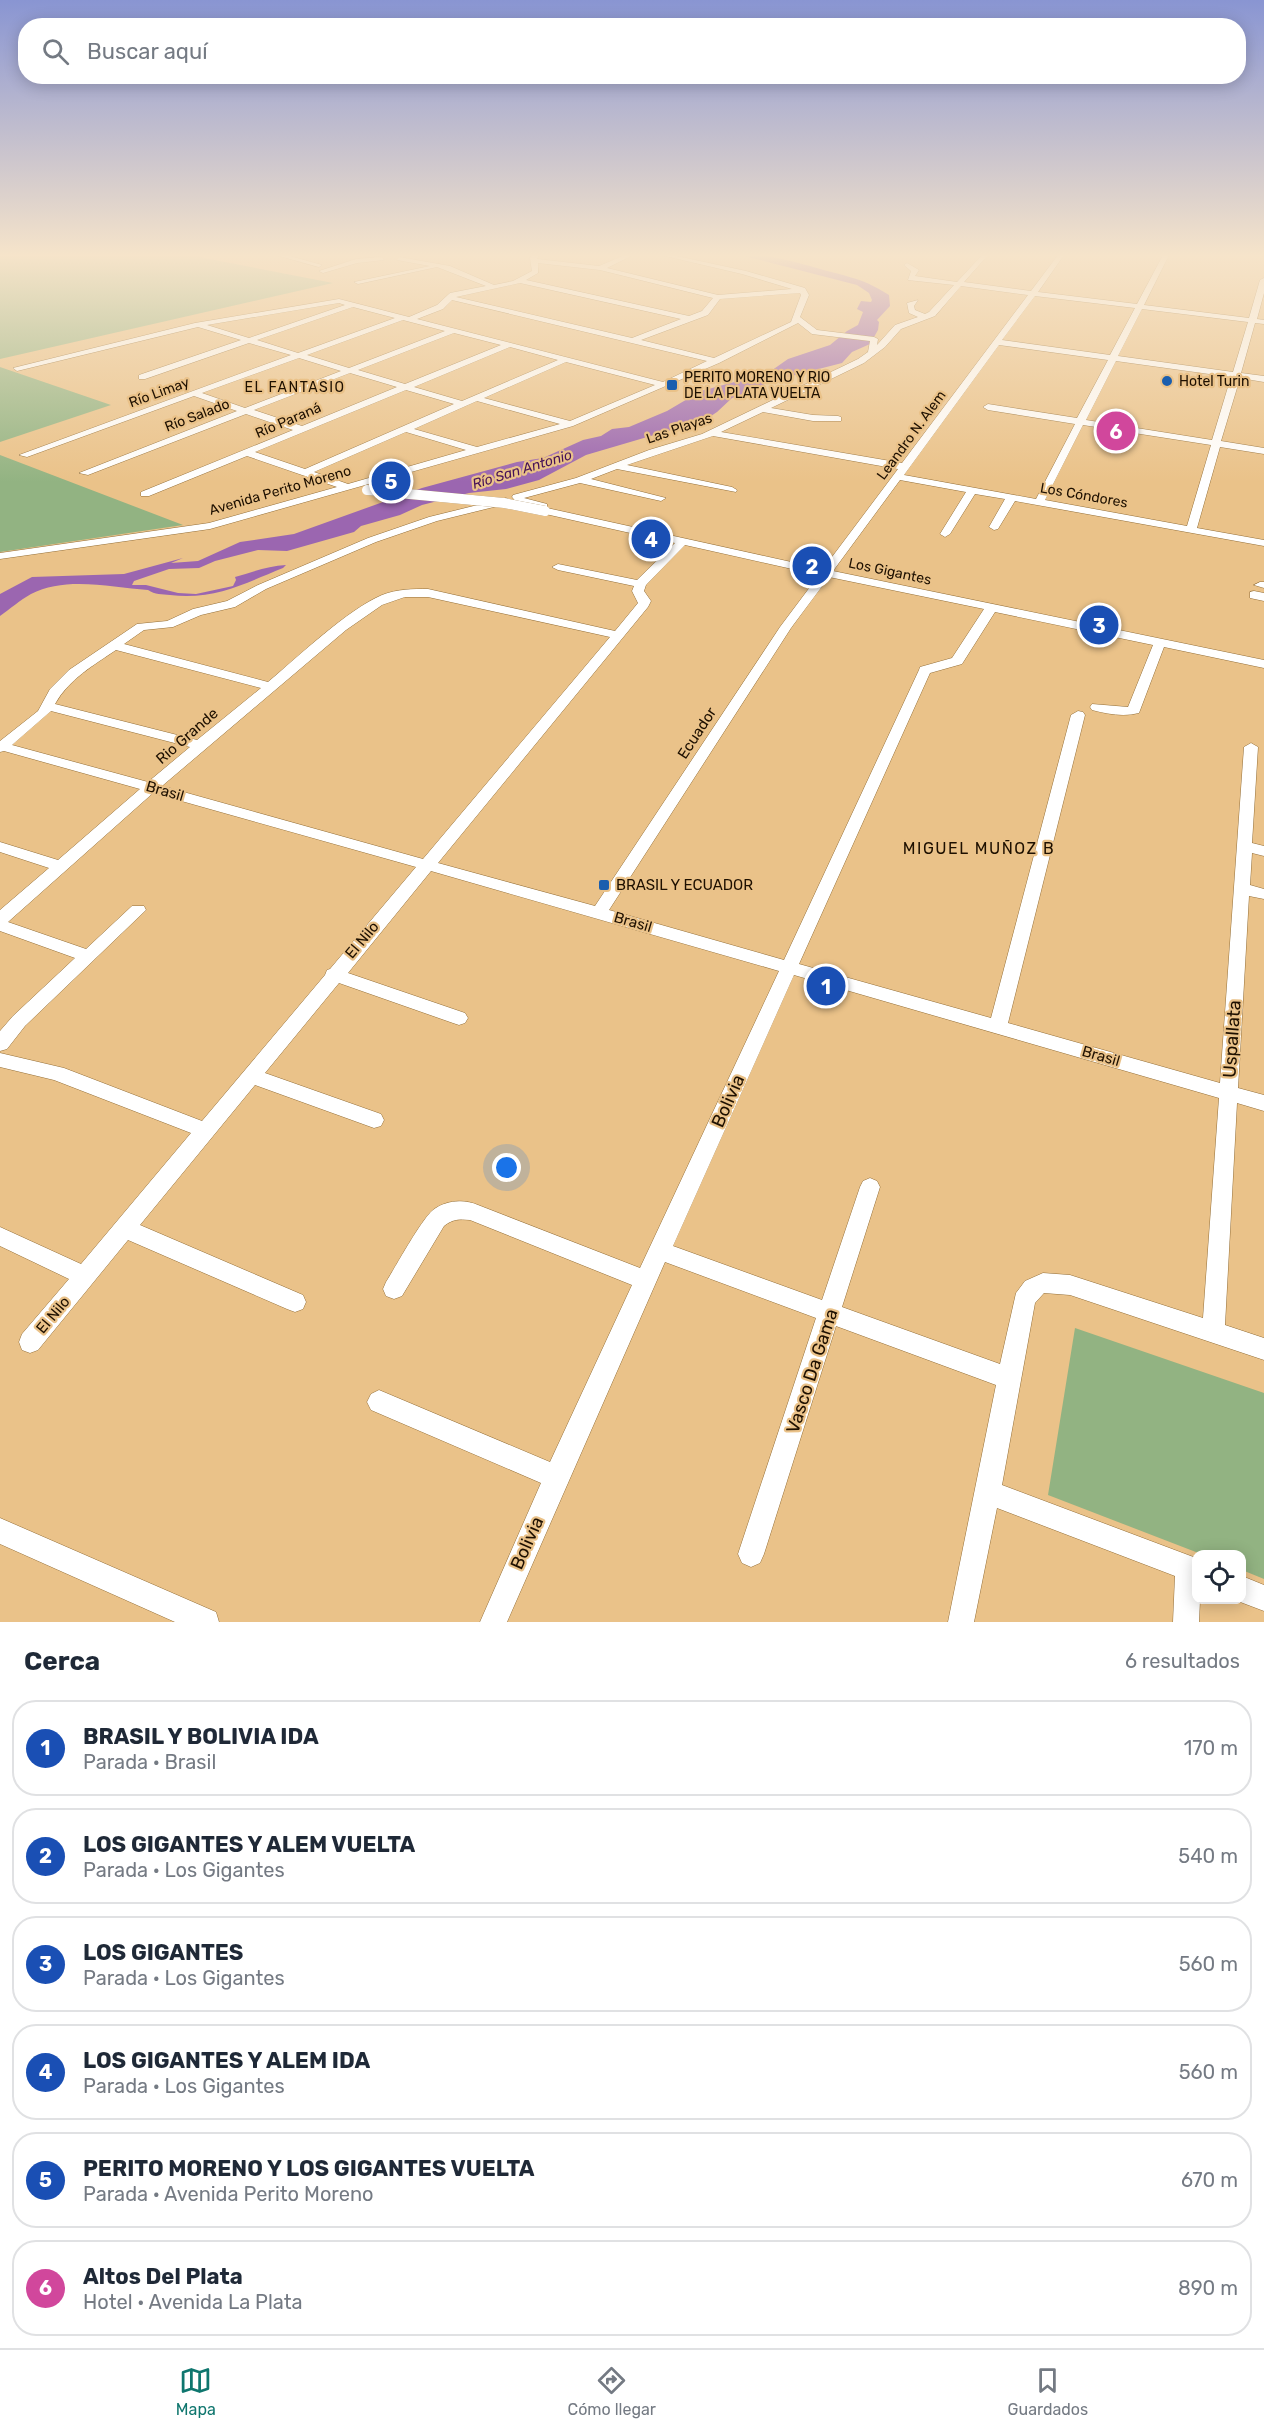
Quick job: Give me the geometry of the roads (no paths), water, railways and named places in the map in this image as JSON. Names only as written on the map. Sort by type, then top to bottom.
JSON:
[{"type":"street","points":[[17,368],[171,331]]},
{"type":"street","points":[[215,331],[462,404]]},
{"type":"street","points":[[142,377],[276,331]]},
{"type":"street","name":"Río Limay","points":[[24,454],[371,331]]},
{"type":"street","name":"Río Salado","points":[[84,473],[452,331]]},
{"type":"street","points":[[456,331],[662,384]]},
{"type":"street","points":[[589,331],[712,360]]},
{"type":"street","points":[[632,341],[659,331]]},
{"type":"street","name":"Avenida Perito Moreno","points":[[0,556],[210,526],[570,424],[779,331]]},
{"type":"street","points":[[813,331],[874,339]]},
{"type":"street","points":[[872,352],[874,339],[883,331]]},
{"type":"street","name":"Las Playas","points":[[1,747],[39,717],[55,692],[74,673],[141,627],[169,624],[196,612],[231,604],[262,587],[382,536],[433,519],[580,480],[652,452],[712,434],[861,361],[896,331]]},
{"type":"street","name":"Leandro N. Alem","points":[[826,573],[1006,331]]},
{"type":"street","points":[[1039,502],[1128,331]]},
{"type":"street","points":[[1191,529],[1249,331]]},
{"type":"street","points":[[998,342],[1264,379]]},
{"type":"street","name":"Río Paraná","points":[[145,494],[508,345]]},
{"type":"street","points":[[304,473],[564,360]]},
{"type":"street","points":[[193,393],[300,429]]},
{"type":"street","points":[[475,398],[570,424]]},
{"type":"street","points":[[988,406],[1264,451]]},
{"type":"street","points":[[762,409],[813,418],[838,419]]},
{"type":"street","points":[[406,429],[476,451]]},
{"type":"street","name":"Los Cóndores","points":[[712,434],[902,472],[1012,498],[1264,543]]},
{"type":"street","points":[[245,452],[346,487]]},
{"type":"street","points":[[616,466],[732,490]]},
{"type":"street","points":[[580,480],[661,498]]},
{"type":"street","name":"Los Gigantes","points":[[346,487],[504,503],[1264,664]]},
{"type":"street","points":[[945,534],[972,490]]},
{"type":"street","points":[[518,496],[522,501],[566,512],[592,522]]},
{"type":"street","points":[[994,527],[1012,498]]},
{"type":"street","points":[[558,567],[640,584],[682,542]]},
{"type":"street","name":"Ecuador","points":[[599,913],[786,627],[826,573]]},
{"type":"street","name":"El Nilo","points":[[30,1342],[644,604],[645,601],[638,591],[640,584]]},
{"type":"street","name":"Rio Grande","points":[[0,919],[270,686],[342,627],[378,602],[405,593],[428,593],[618,635]]},
{"type":"street","name":"Bolivia","points":[[493,1622],[645,1280],[925,670],[957,661],[992,608]]},
{"type":"street","points":[[1098,707],[1124,712],[1134,711],[1160,642]]},
{"type":"street","points":[[113,645],[270,686]]},
{"type":"street","points":[[47,706],[201,745]]},
{"type":"street","points":[[998,1027],[1078,716]]},
{"type":"street","name":"Brasil","points":[[1,747],[426,864],[1264,1103]]},
{"type":"street","name":"Uspallata","points":[[1213,1331],[1242,889],[1255,849],[1257,780],[1251,747]]},
{"type":"street","points":[[0,847],[61,866]]},
{"type":"street","points":[[1242,889],[1264,894]]},
{"type":"street","points":[[0,1044],[19,1021],[138,910]]},
{"type":"street","points":[[0,925],[87,956]]},
{"type":"street","points":[[333,975],[459,1018]]},
{"type":"street","points":[[0,1060],[57,1073],[207,1131]]},
{"type":"street","points":[[251,1076],[374,1120]]},
{"type":"street","name":"Vasco Da Gama","points":[[751,1554],[831,1314],[870,1187]]},
{"type":"street","points":[[394,1289],[437,1220],[443,1214],[460,1210],[471,1211],[645,1280]]},
{"type":"street","points":[[124,1228],[295,1302]]},
{"type":"street","points":[[0,1236],[85,1276]]},
{"type":"street","points":[[660,1251],[1008,1378]]},
{"type":"street","points":[[961,1622],[1024,1300],[1031,1288],[1041,1283],[1070,1285],[1264,1349]]},
{"type":"street","points":[[379,1402],[556,1478]]},
{"type":"street","points":[[988,1492],[1192,1570],[1186,1622]]},
{"type":"street","points":[[0,1531],[206,1622]]},
{"type":"street","points":[[1246,1591],[1264,1598]]},
{"type":"water","name":"Río San Antonio","points":[[847,331],[878,331],[870,344],[852,352],[842,363],[768,382],[732,398],[705,420],[586,455],[539,480],[506,489],[469,493],[422,505],[400,515],[361,526],[354,532],[287,551],[258,550],[215,561],[199,568],[169,569],[134,581],[132,585],[146,585],[178,593],[196,594],[233,586],[235,577],[286,565],[242,585],[215,593],[186,596],[104,585],[58,585],[31,594],[0,616],[0,594],[32,577],[124,574],[183,558],[171,563],[198,561],[240,542],[294,534],[422,488],[517,462],[543,458],[583,440],[601,436],[612,429],[629,427],[667,411],[701,391],[768,373],[788,359],[830,345]]},
{"type":"place","name":"Hotel Turin","points":[[1167,381]]},
{"type":"place","name":"PERITO MORENO Y RIO DE LA PLATA VUELTA","points":[[672,385]]},
{"type":"place","name":"Altos Del Plata","points":[[1116,431]]},
{"type":"place","name":"PERITO MORENO Y LOS GIGANTES VUELTA","points":[[391,481]]},
{"type":"place","name":"LOS GIGANTES Y ALEM IDA","points":[[651,539]]},
{"type":"place","name":"LOS GIGANTES Y ALEM VUELTA","points":[[812,566]]},
{"type":"place","name":"LOS GIGANTES","points":[[1099,625]]},
{"type":"place","name":"BRASIL Y ECUADOR","points":[[604,885]]},
{"type":"place","name":"BRASIL Y BOLIVIA IDA","points":[[826,986]]},
{"type":"district","name":"EL FANTASIO","points":[[295,387]]},
{"type":"district","name":"MIGUEL MUÑOZ B","points":[[979,848]]}]
